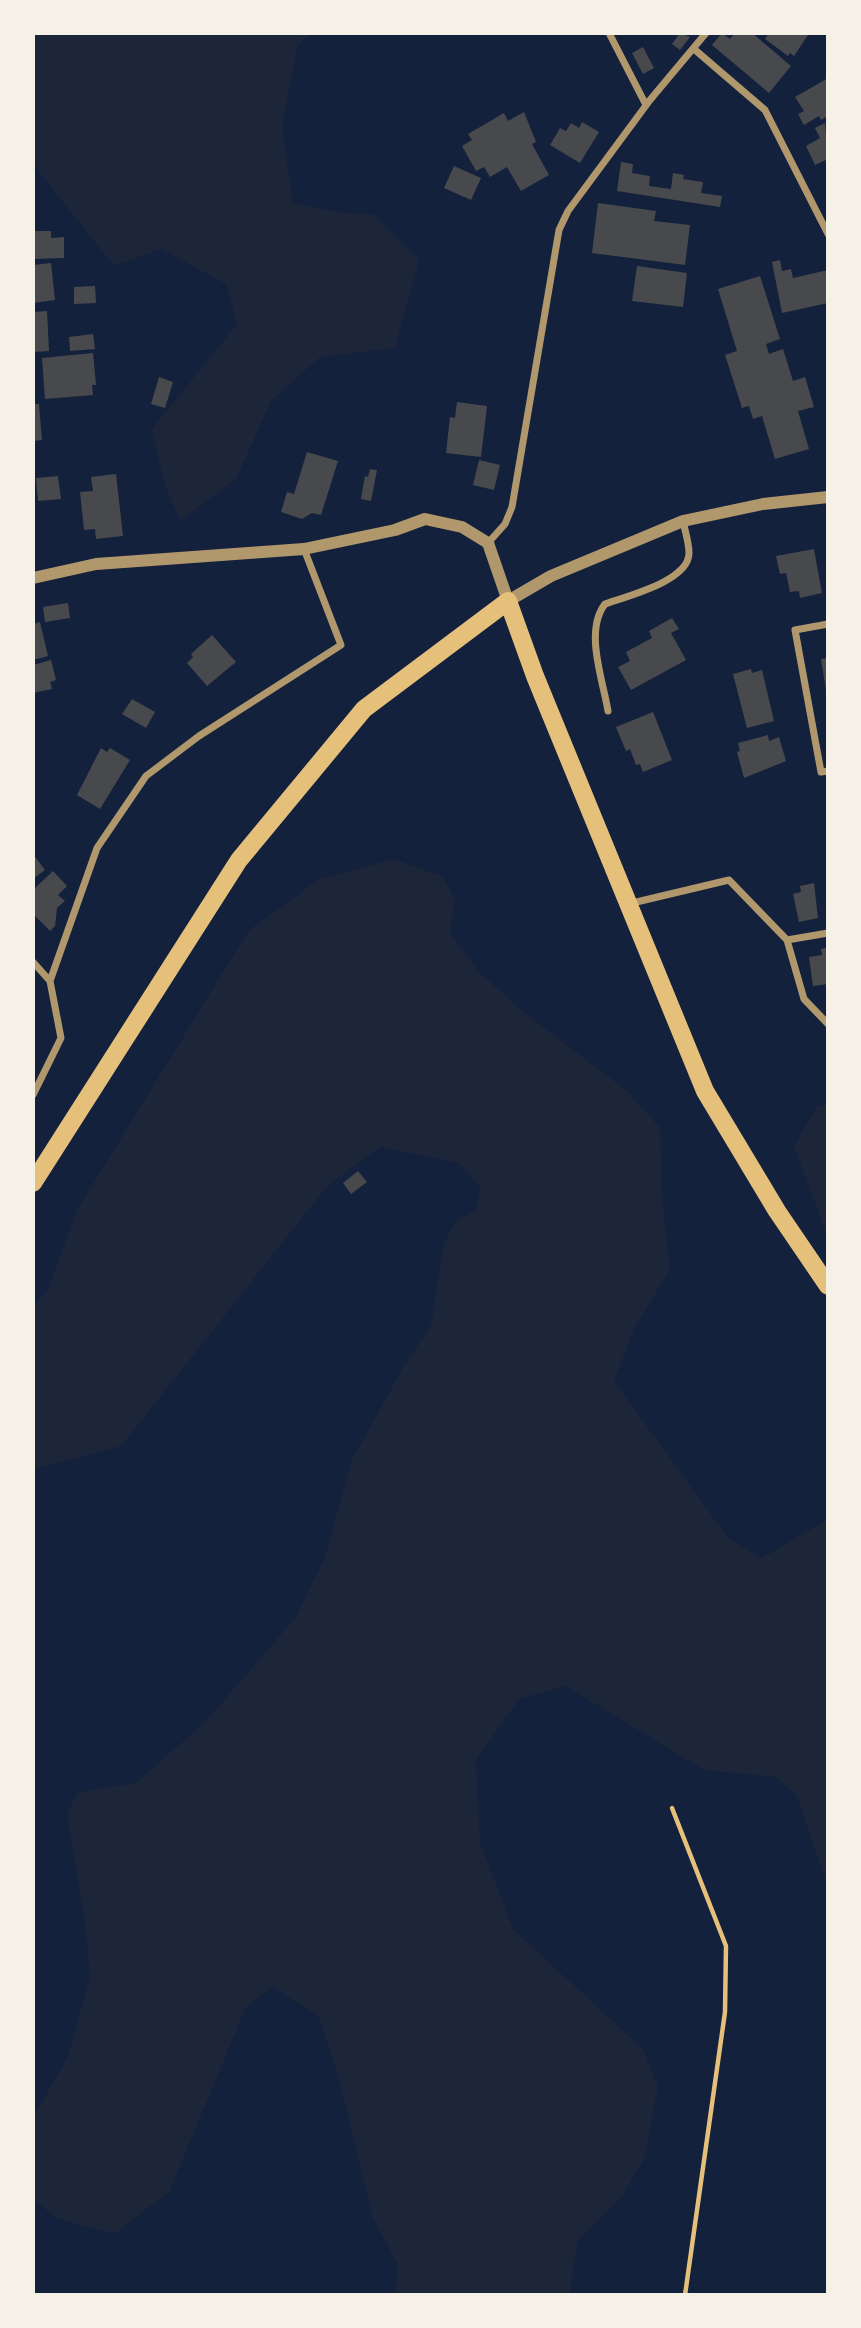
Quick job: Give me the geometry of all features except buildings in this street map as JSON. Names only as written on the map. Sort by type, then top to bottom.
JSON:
[{"type":"main road","points":[[33,1182],[239,860],[364,709],[508,601],[535,676],[705,1091],[777,1211],[828,1286]]},
{"type":"street","points":[[609,33],[646,104]]},
{"type":"street","points":[[488,543],[505,524],[512,506],[559,230],[568,211],[646,104],[706,33]]},
{"type":"street","points":[[694,49],[765,110],[828,234]]},
{"type":"street","points":[[33,578],[96,564],[303,549],[395,530],[425,519],[462,527],[488,543],[508,601],[551,576],[683,521],[762,504],[828,498]]},
{"type":"street","points":[[608,711],[594,633],[599,612],[605,604],[670,579],[682,570],[689,555],[683,521]]},
{"type":"street","points":[[33,1095],[61,1038],[50,981],[97,848],[146,776],[199,736],[341,645],[303,549]]},
{"type":"street","points":[[828,624],[795,630],[821,772],[828,771]]},
{"type":"street","points":[[628,904],[729,880],[787,940],[804,999],[828,1024]]},
{"type":"street","points":[[787,940],[828,933]]},
{"type":"street","points":[[33,962],[50,981]]},
{"type":"path","points":[[672,1808],[726,1946],[725,2012],[685,2295]]},
{"type":"shaded area","points":[[33,33],[310,33],[298,45],[282,126],[293,203],[339,212],[374,215],[419,260],[395,348],[320,357],[271,401],[236,479],[180,521],[165,486],[152,429],[237,324],[226,284],[161,249],[114,266],[39,172],[33,154]]},
{"type":"shaded area","points":[[394,859],[443,877],[455,900],[450,932],[478,971],[526,1014],[627,1091],[660,1128],[662,1198],[670,1269],[634,1329],[614,1381],[728,1538],[762,1558],[828,1519],[828,1886],[796,1794],[775,1777],[704,1770],[566,1686],[519,1699],[476,1759],[480,1843],[513,1929],[643,2049],[658,2087],[644,2159],[622,2196],[577,2242],[570,2295],[396,2295],[397,2263],[373,2218],[340,2083],[319,2016],[272,1987],[246,2007],[169,2192],[114,2234],[56,2218],[33,2199],[33,2117],[68,2057],[90,1977],[85,1923],[67,1812],[79,1792],[136,1783],[207,1720],[296,1617],[325,1557],[352,1460],[404,1366],[431,1326],[444,1243],[457,1220],[476,1211],[480,1187],[459,1163],[381,1147],[329,1184],[121,1446],[33,1469],[33,1308],[49,1287],[77,1210],[249,930],[320,879]]},
{"type":"shaded area","points":[[828,1104],[828,1238],[794,1146],[817,1107]]}]
